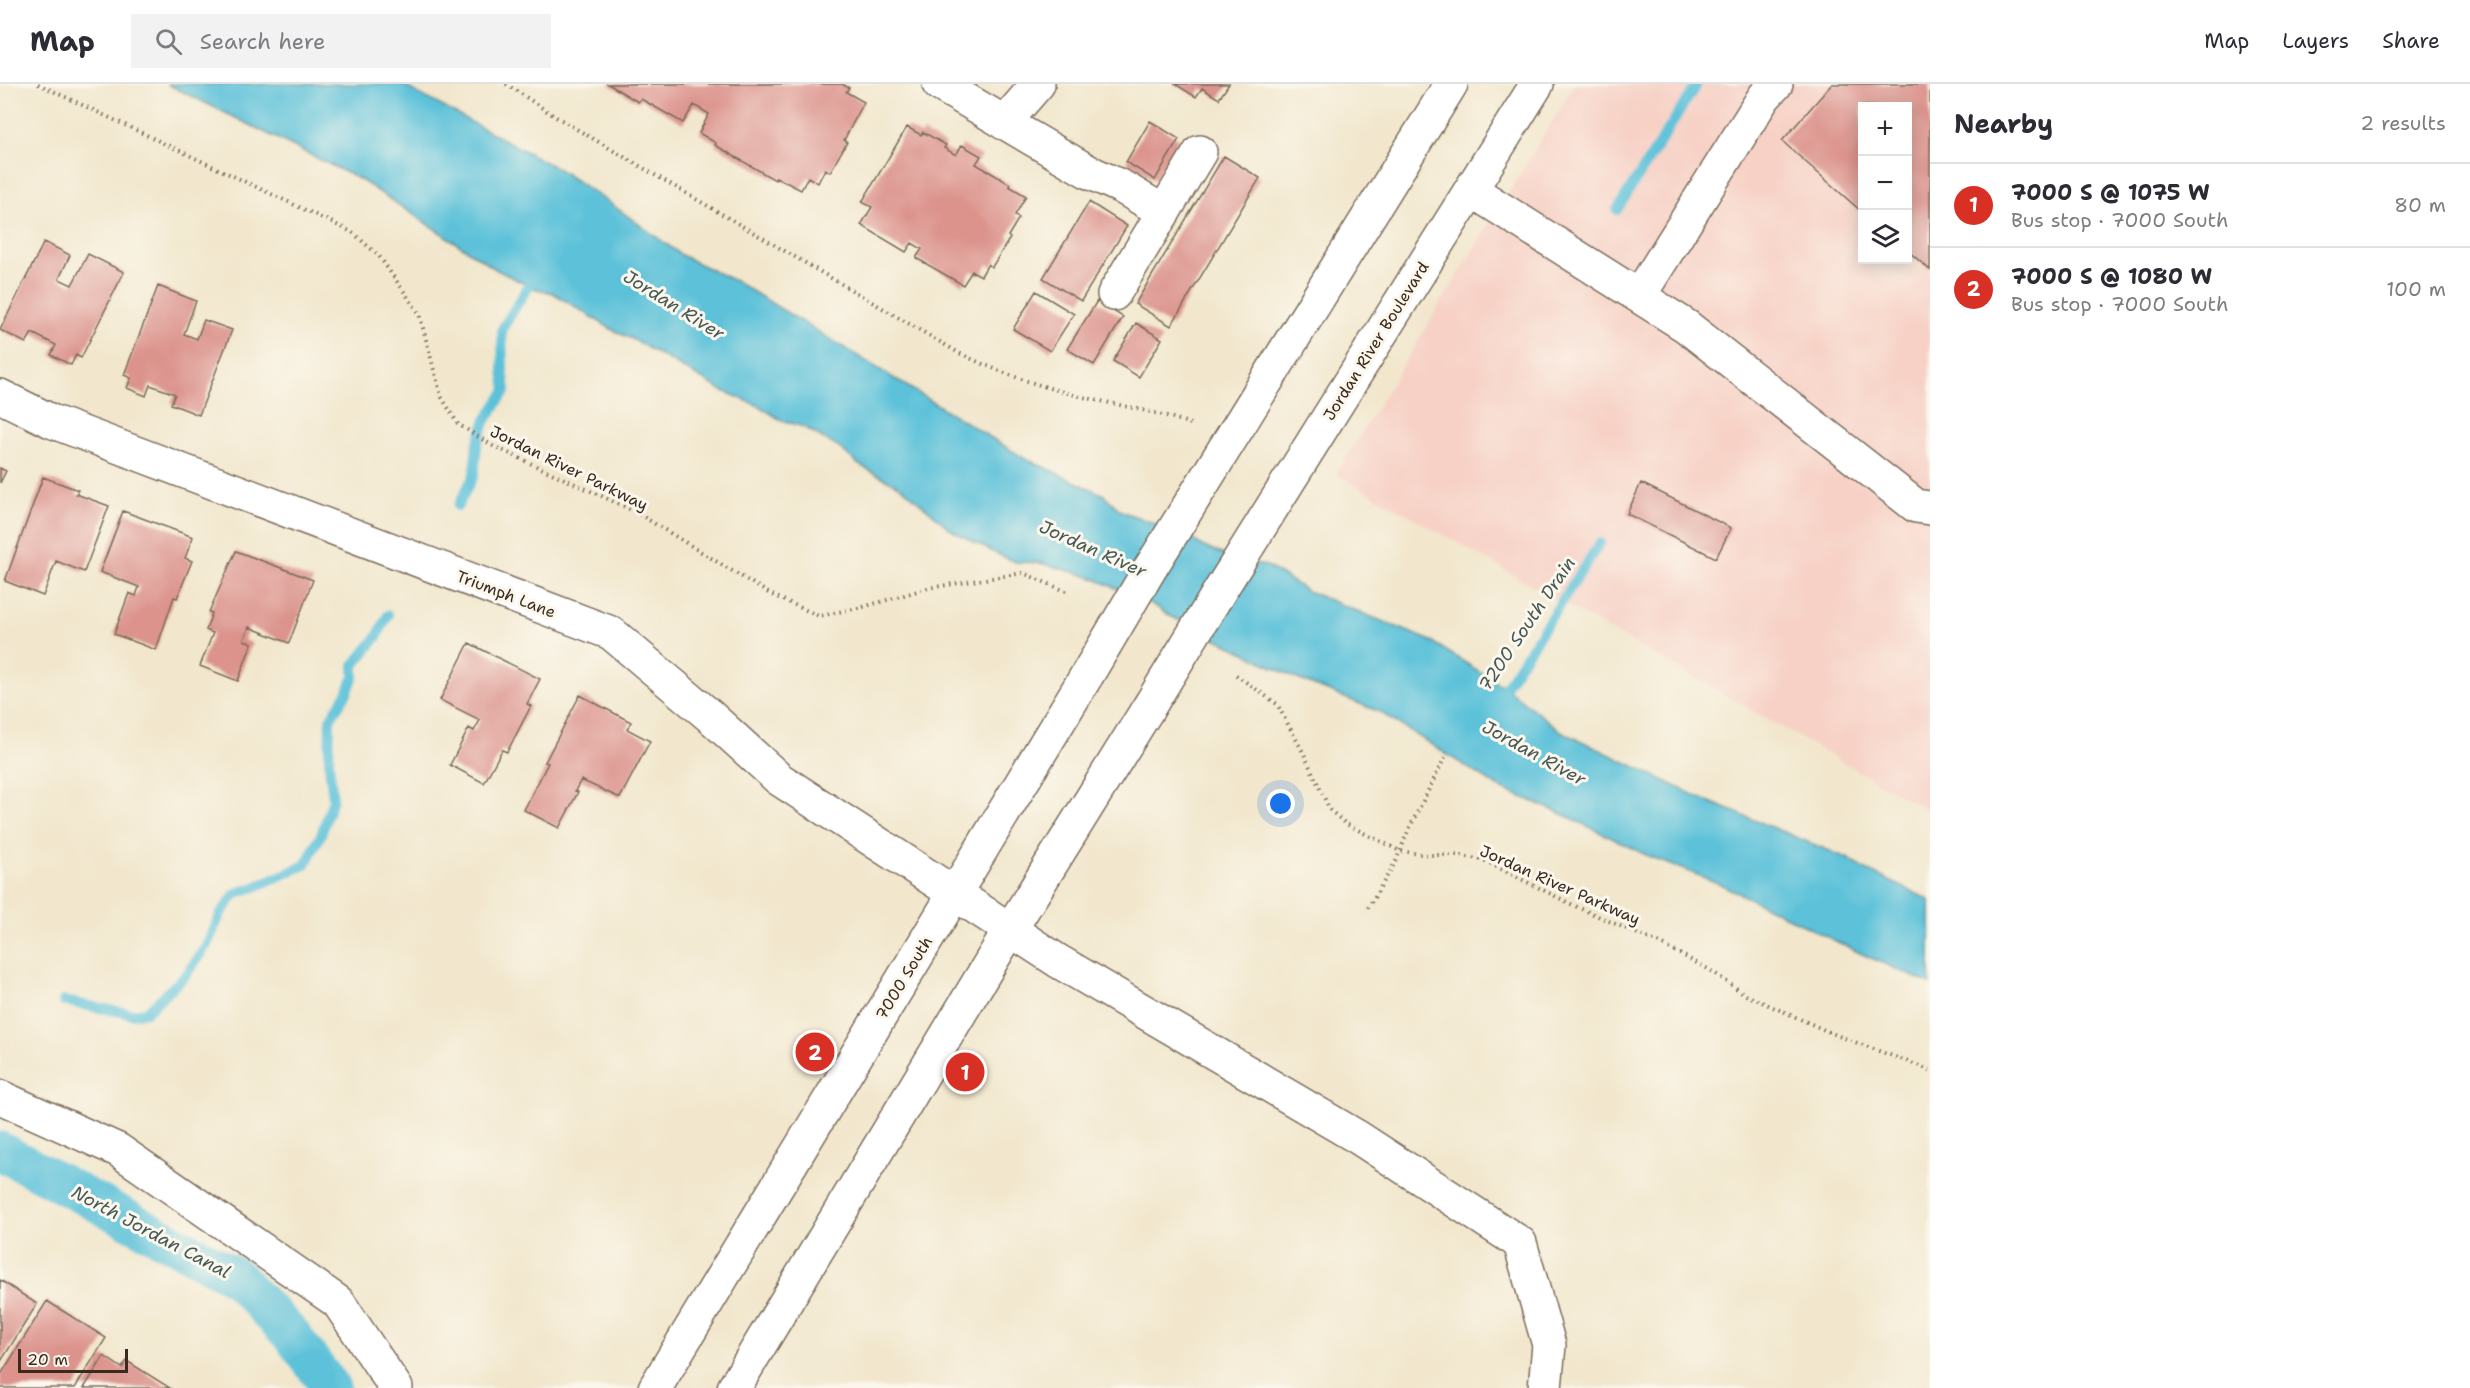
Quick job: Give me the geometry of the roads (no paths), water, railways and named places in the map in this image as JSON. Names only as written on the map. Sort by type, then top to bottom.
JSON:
[{"type":"main road","points":[[939,84],[1089,172],[1122,187],[1164,212]]},
{"type":"main road","points":[[1004,123],[1038,84]]},
{"type":"main road","name":"7000 South","points":[[655,1388],[1221,452],[1451,84]]},
{"type":"main road","name":"Jordan River Boulevard","points":[[1010,930],[1537,84]]},
{"type":"main road","points":[[1640,296],[1764,97],[1776,84]]},
{"type":"main road","points":[[1114,294],[1200,152]]},
{"type":"main road","points":[[1471,190],[1686,326],[1916,506],[1930,508]]},
{"type":"main road","name":"Triumph Lane","points":[[0,396],[51,421],[611,633],[711,717],[779,779],[954,895],[1115,996],[1359,1138],[1520,1243],[1549,1345],[1545,1388]]},
{"type":"main road","points":[[734,1388],[1010,930]]},
{"type":"main road","points":[[0,1097],[118,1150],[338,1302],[396,1388]]},
{"type":"water","name":"Jordan River","points":[[167,84],[401,84],[560,170],[683,256],[737,282],[1024,458],[1104,495],[1121,511],[1185,535],[1204,547],[1242,562],[1267,566],[1307,591],[1429,640],[1509,690],[1561,731],[1700,798],[1847,858],[1864,869],[1930,900],[1930,984],[1862,954],[1718,883],[1648,856],[1567,816],[1500,788],[1380,712],[1295,678],[1172,617],[1150,603],[1088,576],[1041,563],[1015,562],[993,552],[951,530],[903,488],[859,465],[841,449],[804,427],[781,420],[759,406],[721,390],[613,330],[553,293],[533,288],[497,270],[361,180]]},
{"type":"waterway","name":"7200 South Drain","points":[[1617,210],[1697,84]]},
{"type":"waterway","points":[[458,506],[474,475],[477,444],[486,420],[506,390],[502,329],[536,274]]},
{"type":"waterway","name":"7200 South Drain","points":[[1498,698],[1600,543]]},
{"type":"waterway","points":[[63,1001],[132,1014],[146,1012],[186,975],[207,945],[221,913],[236,893],[305,865],[321,835],[333,799],[329,764],[330,719],[347,693],[354,676],[354,665],[377,637],[388,615]]},
{"type":"waterway","name":"North Jordan Canal","points":[[0,1151],[236,1277],[293,1337],[331,1388]]},
{"type":"place","name":"7000 S @ 1080 W","points":[[815,1052]]},
{"type":"place","name":"7000 S @ 1075 W","points":[[965,1072]]}]
